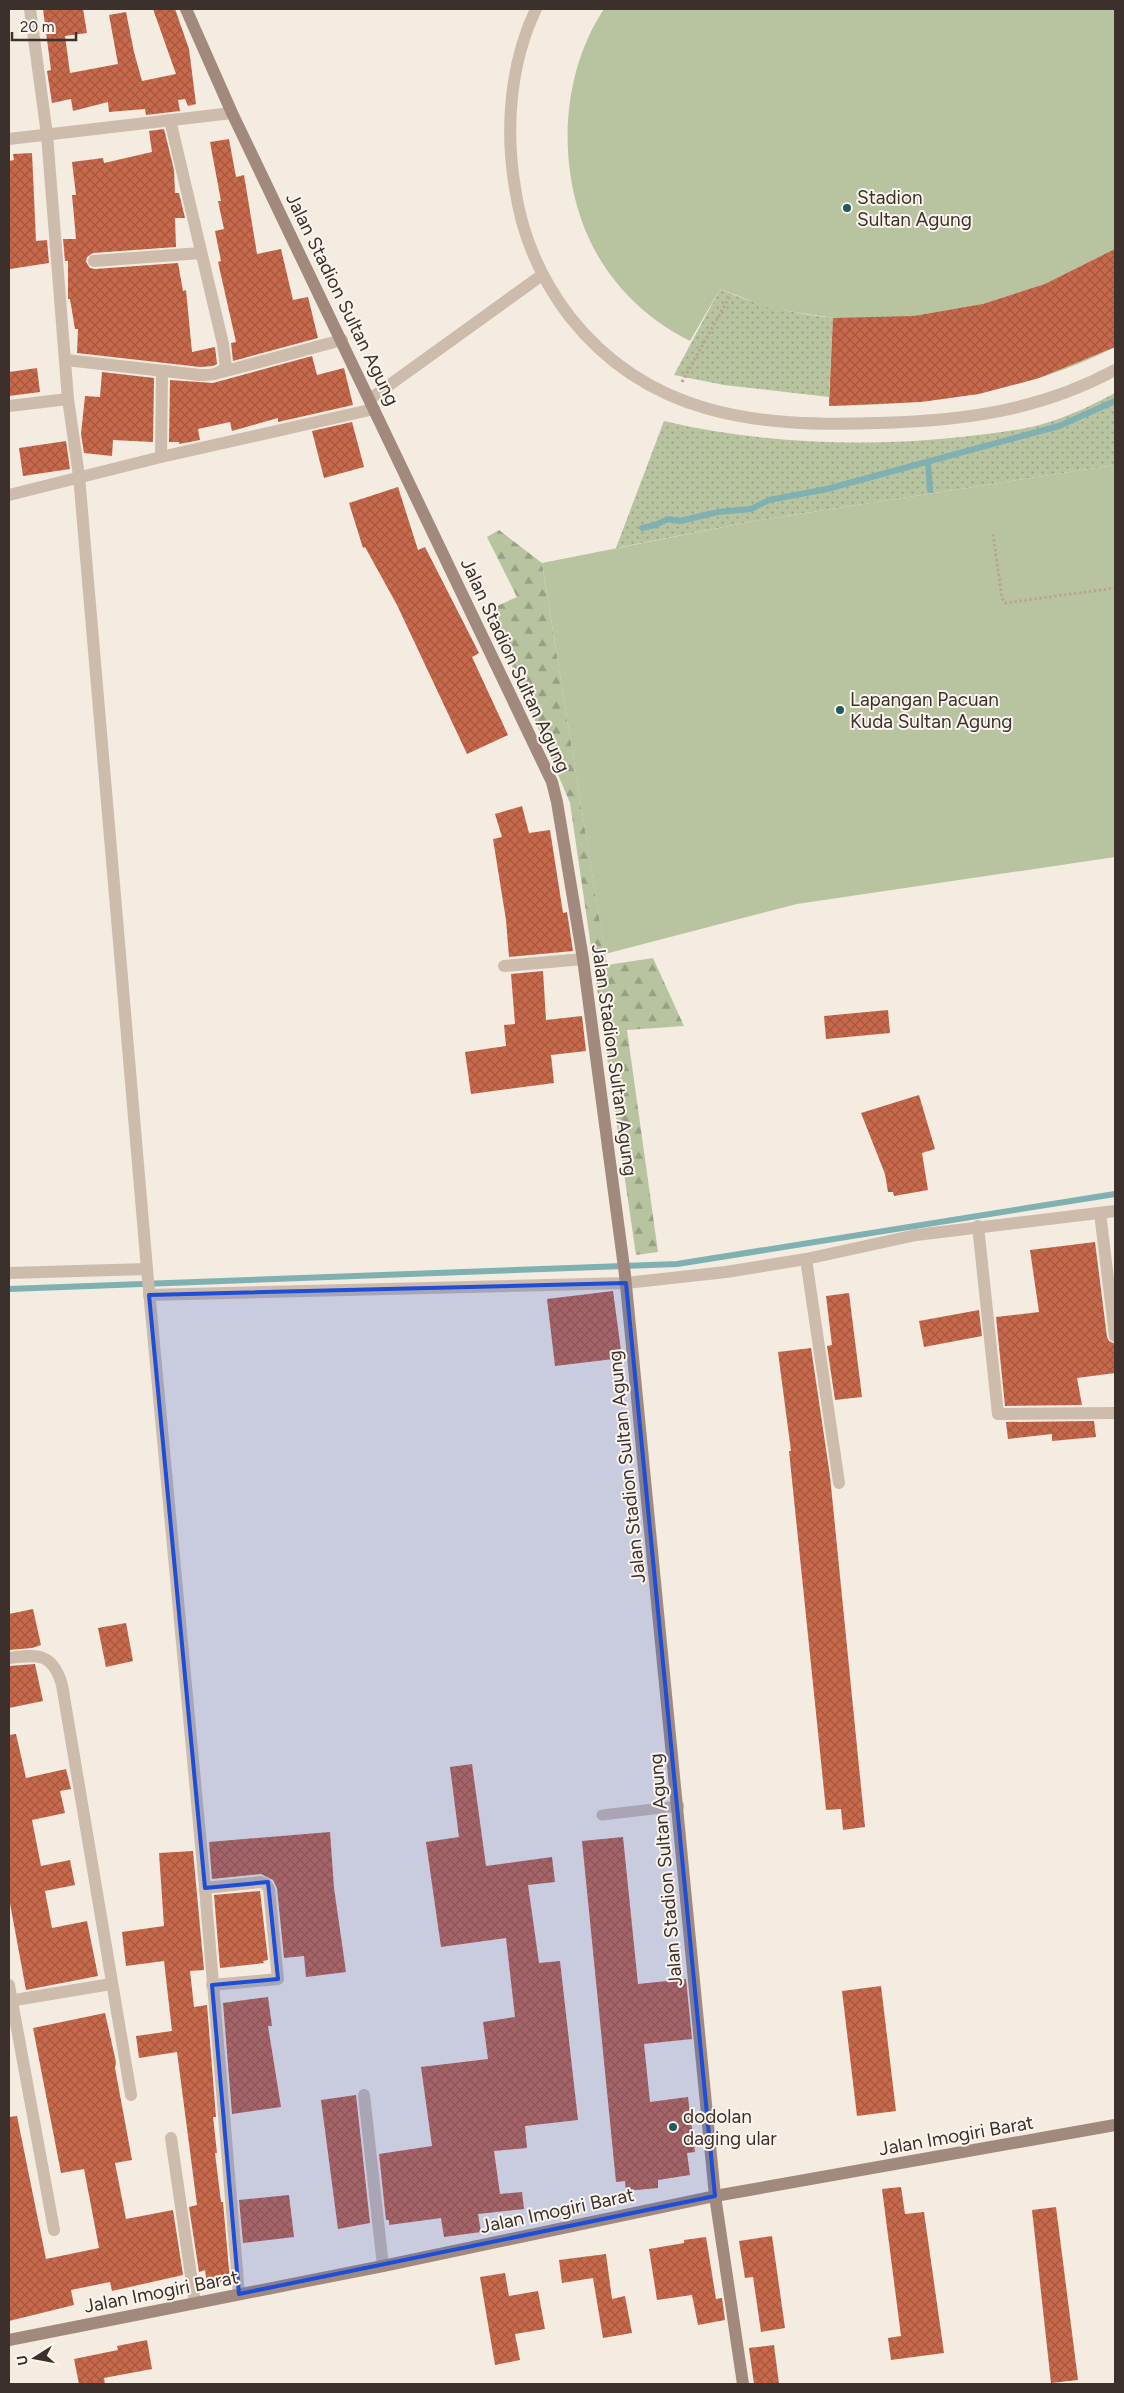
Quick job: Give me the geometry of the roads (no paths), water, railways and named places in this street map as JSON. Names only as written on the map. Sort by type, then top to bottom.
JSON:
[{"type":"main road","name":"Jalan Stadion Sultan Agung","points":[[186,9],[232,113],[552,782],[562,821],[583,959],[626,1279],[715,2196],[743,2384]]},
{"type":"main road","name":"Jalan Imogiri Barat","points":[[9,2340],[383,2266],[715,2196],[1115,2125]]},
{"type":"street","points":[[30,9],[47,135],[68,399],[79,476],[148,1282],[205,1888],[239,2294]]},
{"type":"street","points":[[536,9],[524,40],[517,69],[510,126],[511,153],[518,207],[525,234],[542,275],[575,323],[607,357],[627,372],[673,398],[720,412],[793,423],[840,424],[949,420],[991,414],[1039,402],[1077,388],[1115,370]]},
{"type":"street","points":[[9,139],[232,113]]},
{"type":"street","points":[[170,120],[223,344],[226,366],[222,372]]},
{"type":"street","points":[[94,261],[201,253]]},
{"type":"street","points":[[9,495],[372,404],[542,275]]},
{"type":"street","points":[[66,360],[213,375],[342,340]]},
{"type":"street","points":[[161,456],[162,371]]},
{"type":"street","points":[[9,406],[68,399]]},
{"type":"street","points":[[504,966],[583,959]]},
{"type":"street","points":[[9,1273],[148,1282],[626,1279],[726,1272],[806,1259],[916,1235],[978,1226],[1115,1211]]},
{"type":"street","points":[[1100,1213],[1115,1336]]},
{"type":"street","points":[[978,1226],[998,1414],[1115,1413]]},
{"type":"street","points":[[806,1259],[839,1483]]},
{"type":"street","points":[[9,1658],[32,1655],[49,1660],[58,1670],[131,2095]]},
{"type":"street","points":[[205,1888],[261,1882],[266,1884],[269,1889],[278,1979],[212,1985]]},
{"type":"street","points":[[10,2000],[111,1984]]},
{"type":"street","points":[[9,1985],[10,2000],[54,2230]]},
{"type":"street","points":[[364,2095],[383,2266]]},
{"type":"street","points":[[171,2138],[195,2303]]},
{"type":"lane","points":[[602,1815],[678,1806]]},
{"type":"waterway","points":[[642,528],[668,519],[680,521],[718,512],[751,509],[769,500],[827,489],[1059,426],[1115,401]]},
{"type":"waterway","points":[[928,462],[930,490]]},
{"type":"waterway","points":[[9,1289],[677,1264],[1115,1194]]},
{"type":"place","name":"Stadion Sultan Agung","points":[[847,208]]},
{"type":"place","name":"Lapangan Pacuan Kuda Sultan Agung","points":[[840,710]]},
{"type":"place","name":"dodolan daging ular","points":[[673,2127]]}]
